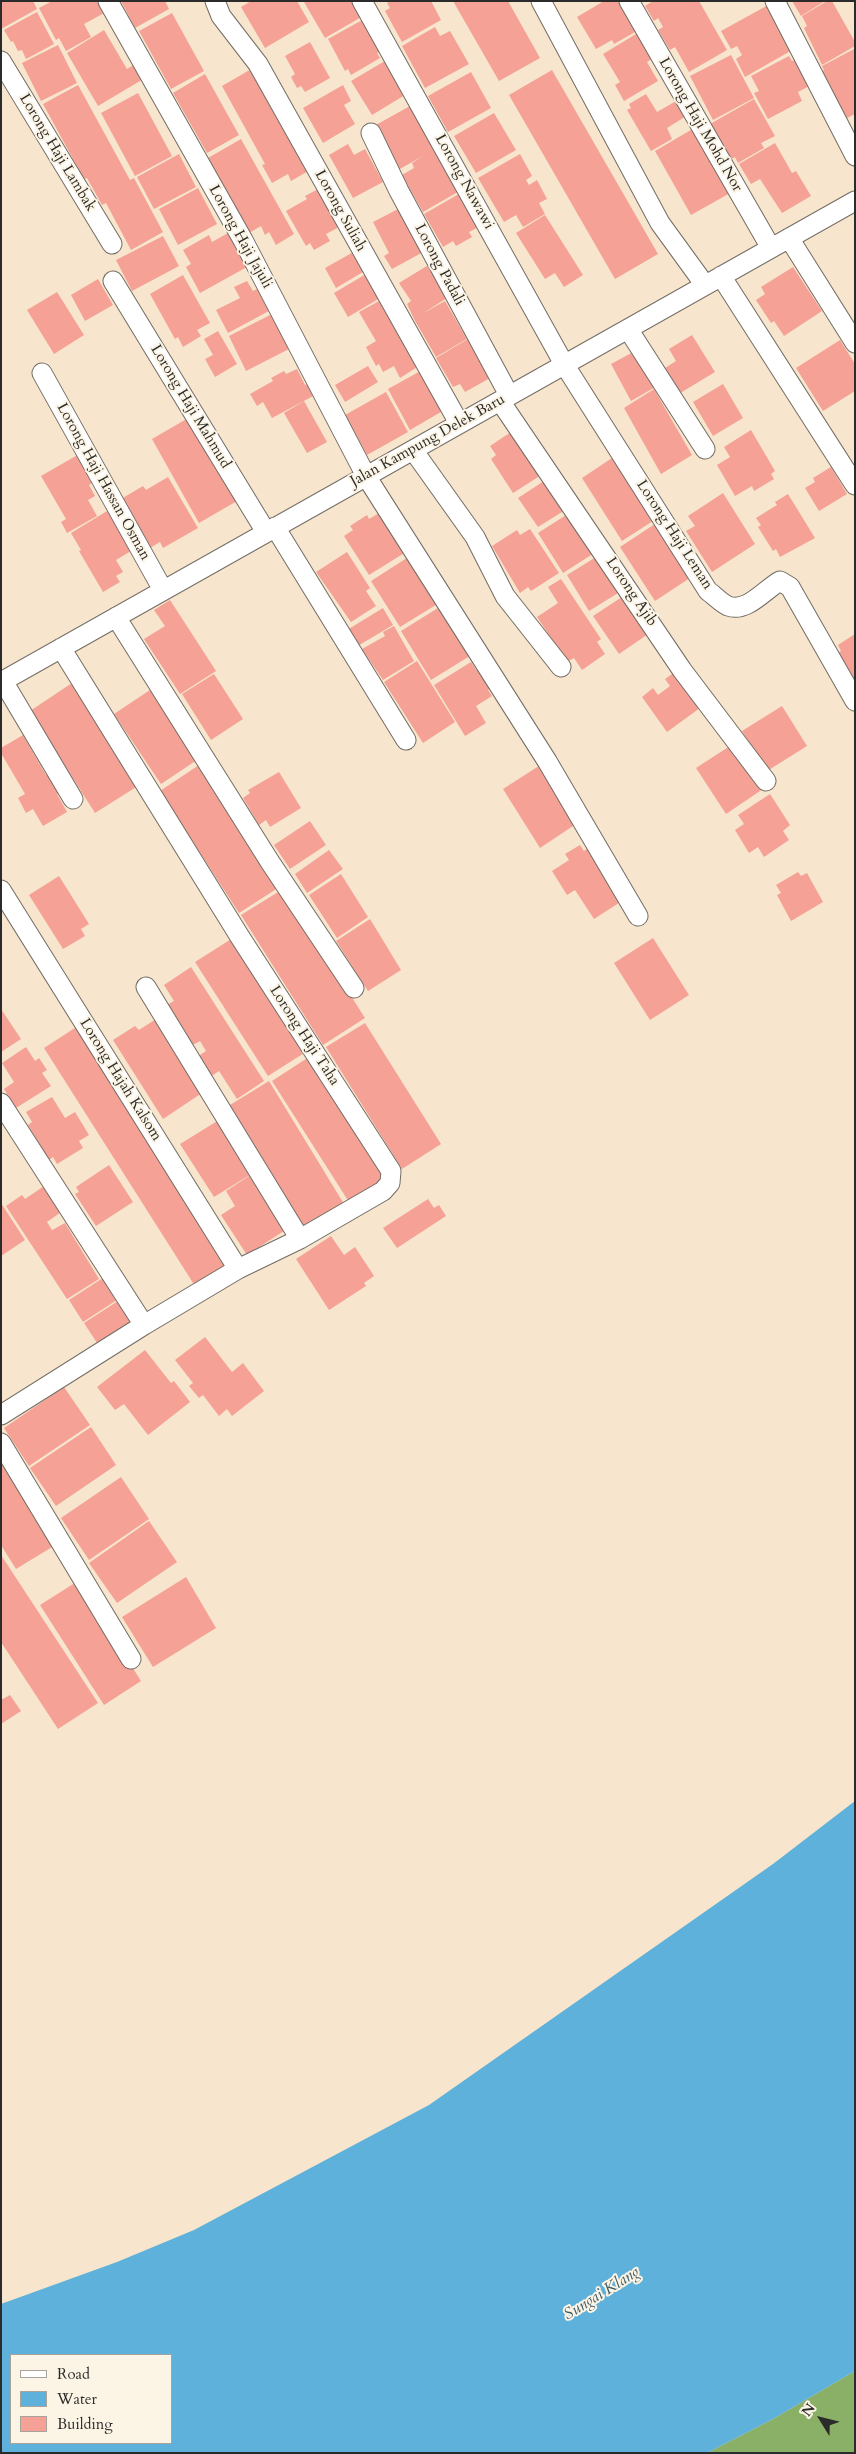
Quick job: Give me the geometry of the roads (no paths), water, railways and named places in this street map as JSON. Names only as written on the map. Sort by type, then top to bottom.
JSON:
[{"type":"street","name":"Lorong Haji Jajuli","points":[[108,1],[243,240],[366,476],[547,761],[638,916]]},
{"type":"street","name":"Lorong Suliah","points":[[215,1],[221,16],[258,64],[459,424]]},
{"type":"street","name":"Lorong Nawawi","points":[[362,1],[564,364]]},
{"type":"street","points":[[541,1],[660,223],[713,280],[855,485]]},
{"type":"street","name":"Lorong Haji Mohd Nor","points":[[629,1],[771,248]]},
{"type":"street","points":[[775,1],[855,156]]},
{"type":"street","name":"Lorong Haji Lambak","points":[[1,62],[112,244]]},
{"type":"street","name":"Lorong Padali","points":[[371,133],[505,398]]},
{"type":"street","name":"Jalan Kampung Delek Baru","points":[[2,681],[855,201]]},
{"type":"street","points":[[789,238],[855,343]]},
{"type":"street","name":"Lorong Haji Mahmud","points":[[113,281],[406,740]]},
{"type":"street","points":[[628,329],[705,449]]},
{"type":"street","name":"Lorong Haji Leman","points":[[564,364],[708,591],[727,606],[740,607],[751,602],[769,587],[780,581],[790,587],[855,701]]},
{"type":"street","name":"Lorong Haji Hassan Osman","points":[[42,373],[164,590]]},
{"type":"street","name":"Lorong Ajib","points":[[505,398],[682,670],[766,781]]},
{"type":"street","points":[[412,450],[475,537],[505,596],[562,667]]},
{"type":"street","points":[[116,617],[270,862],[354,988]]},
{"type":"street","name":"Lorong Haji Taha","points":[[1,1415],[144,1325],[238,1269],[300,1239],[383,1191],[390,1183],[390,1171],[240,936],[61,648]]},
{"type":"street","points":[[2,681],[73,799]]},
{"type":"street","name":"Lorong Hajah Kalsom","points":[[1,890],[238,1269]]},
{"type":"street","points":[[146,987],[300,1239]]},
{"type":"street","points":[[1,1103],[144,1325]]},
{"type":"street","points":[[1,1442],[131,1659]]},
{"type":"water","name":"Sungai Klang","points":[[855,1801],[855,2371],[773,2419],[707,2453],[1,2453],[1,2304],[117,2262],[194,2230],[429,2105],[773,1864]]}]
